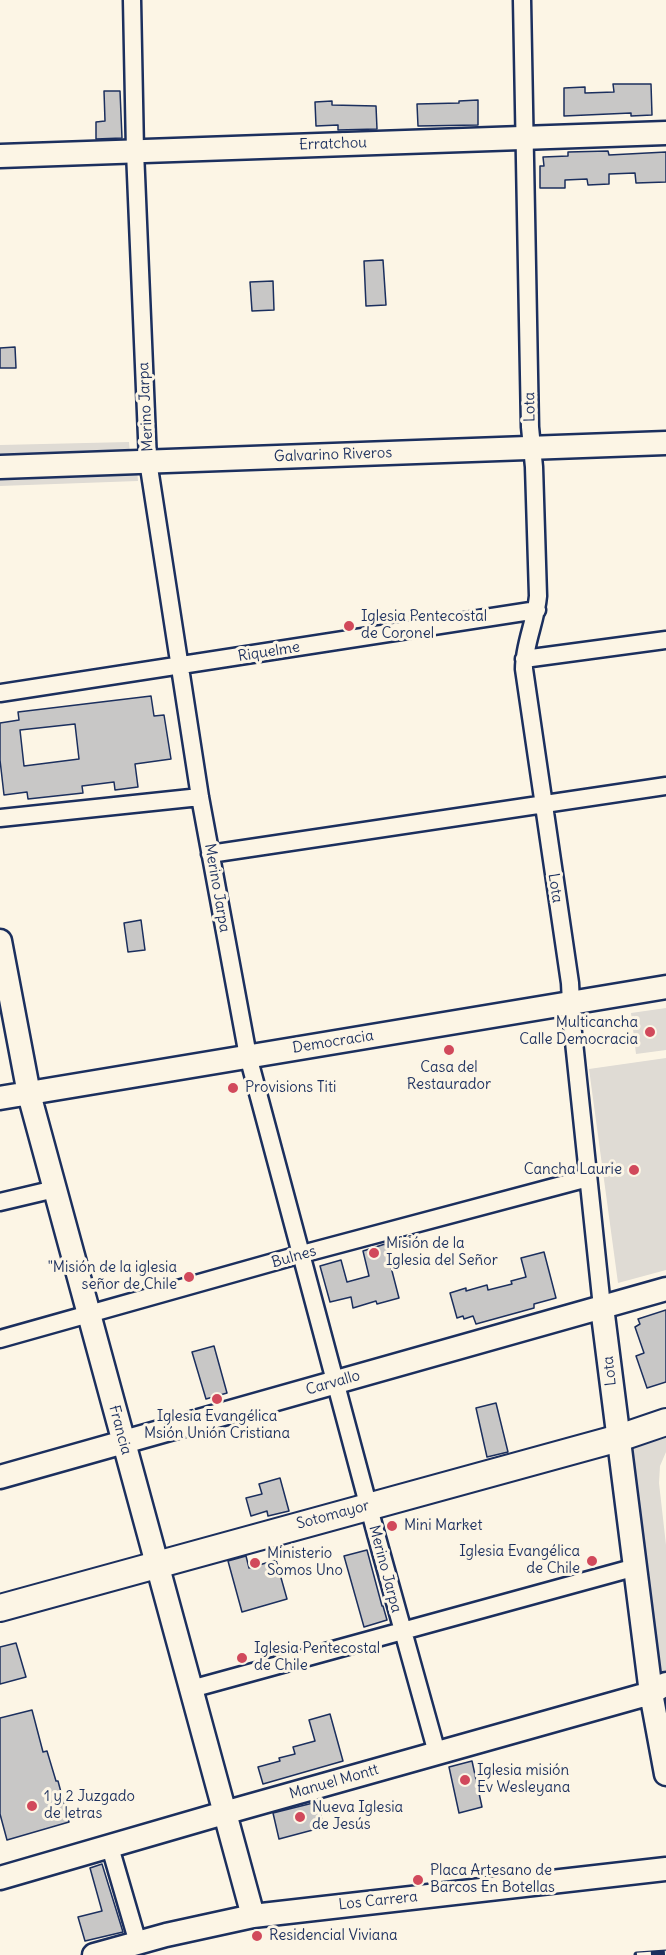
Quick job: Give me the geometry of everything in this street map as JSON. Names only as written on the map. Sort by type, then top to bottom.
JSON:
[{"type":"main road","name":"Sotomayor","points":[[0,1608],[619,1438],[666,1422]]},
{"type":"street","name":"Merino Jarpa","points":[[132,0],[135,151],[148,461],[200,797],[248,1056],[368,1506],[437,1753]]},
{"type":"street","name":"Lota","points":[[522,0],[530,427],[537,537],[537,610],[524,659],[524,669],[570,983],[588,1178],[603,1307],[636,1567],[659,1688],[666,1774]]},
{"type":"street","name":"Erratchou","points":[[0,156],[666,133]]},
{"type":"street","name":"Galvarino Riveros","points":[[0,466],[666,443]]},
{"type":"street","name":"Riquelme","points":[[0,693],[537,610]]},
{"type":"street","points":[[524,659],[666,640]]},
{"type":"street","points":[[210,854],[666,786]]},
{"type":"street","points":[[0,818],[200,797]]},
{"type":"street","name":"Francia","points":[[0,941],[29,1094],[253,1916]]},
{"type":"street","name":"Democracia","points":[[0,1098],[666,987]]},
{"type":"street","name":"Bulnes","points":[[0,1339],[302,1254],[588,1178]]},
{"type":"street","points":[[0,1202],[55,1189]]},
{"type":"street","name":"Carvallo","points":[[0,1477],[666,1289]]},
{"type":"street","points":[[190,1689],[636,1567]]},
{"type":"street","name":"Manuel Montt","points":[[0,1878],[659,1688]]},
{"type":"street","points":[[110,1847],[138,1943]]},
{"type":"street","name":"Los Carrera","points":[[94,1955],[176,1932],[253,1916],[666,1869]]},
{"type":"shaded area","points":[[129,442],[130,453],[0,458],[0,445]]},
{"type":"shaded area","points":[[137,469],[138,481],[0,486],[0,473]]},
{"type":"shaded area","name":"Multicancha Calle Democracia","points":[[666,1008],[666,1050],[636,1054],[631,1013]]},
{"type":"shaded area","name":"Cancha Laurie","points":[[666,1058],[666,1270],[618,1283],[589,1069]]},
{"type":"shaded area","points":[[666,1429],[666,1452],[660,1466],[659,1483],[666,1545],[666,1670],[659,1678],[630,1450],[631,1444]]},
{"type":"building","points":[[613,84],[651,84],[652,115],[631,116],[631,113],[564,116],[564,88],[585,87],[585,93],[614,92]]},
{"type":"building","points":[[104,91],[120,91],[122,138],[96,139],[96,122],[105,121]]},
{"type":"building","points":[[478,100],[478,125],[418,126],[417,104]]},
{"type":"building","points":[[332,101],[332,105],[376,106],[377,129],[338,130],[338,125],[316,126],[315,102]]},
{"type":"building","points":[[608,151],[609,155],[666,152],[666,182],[636,183],[635,173],[609,174],[609,184],[588,185],[587,179],[565,180],[565,188],[540,188],[540,166],[544,166],[543,157],[568,156],[568,152]]},
{"type":"building","points":[[383,260],[386,305],[366,306],[364,261]]},
{"type":"building","points":[[273,281],[274,310],[252,311],[250,282]]},
{"type":"building","points":[[15,347],[16,368],[0,368],[0,348]]},
{"type":"building","points":[[151,696],[154,716],[164,715],[171,759],[135,764],[138,787],[115,790],[114,782],[82,786],[83,793],[28,799],[27,792],[4,795],[0,760],[0,723],[19,720],[18,712]],"holes":[[[75,724],[79,759],[24,766],[20,730]]]},
{"type":"building","points":[[141,920],[145,950],[128,952],[124,923]]},
{"type":"building","points":[[385,1244],[399,1298],[377,1304],[376,1301],[353,1308],[351,1297],[330,1302],[320,1266],[341,1260],[347,1282],[369,1276],[363,1251]]},
{"type":"building","points":[[544,1252],[556,1298],[534,1304],[534,1308],[476,1324],[473,1316],[464,1319],[463,1316],[457,1318],[450,1293],[466,1288],[466,1291],[487,1285],[488,1290],[512,1284],[511,1281],[526,1277],[521,1258]]},
{"type":"building","points":[[666,1310],[666,1382],[647,1388],[636,1356],[644,1353],[635,1327],[640,1324],[638,1319]]},
{"type":"building","points":[[214,1346],[227,1393],[206,1399],[192,1352]]},
{"type":"building","points":[[496,1403],[508,1452],[487,1457],[476,1408]]},
{"type":"building","points":[[280,1478],[289,1511],[268,1516],[267,1511],[251,1516],[246,1498],[262,1494],[259,1484]]},
{"type":"building","points":[[367,1550],[387,1620],[364,1627],[344,1556]]},
{"type":"building","points":[[246,1556],[249,1568],[276,1560],[287,1599],[242,1612],[228,1561]]},
{"type":"building","points":[[16,1643],[26,1677],[0,1684],[0,1647]]},
{"type":"building","points":[[32,1710],[43,1752],[47,1751],[69,1822],[7,1840],[0,1814],[0,1718]]},
{"type":"building","points":[[330,1714],[343,1761],[263,1784],[258,1767],[295,1754],[293,1747],[315,1741],[309,1720]]},
{"type":"building","points":[[472,1761],[482,1807],[459,1813],[449,1767]]},
{"type":"building","points":[[317,1802],[324,1827],[279,1839],[273,1813]]},
{"type":"building","points":[[102,1864],[123,1932],[85,1941],[78,1917],[102,1911],[90,1868]]},
{"type":"railway","points":[[637,1955],[666,1953]]},
{"type":"place","name":"Iglesia Pentecostal de Coronel","points":[[349,626]]},
{"type":"place","name":"Multicancha Calle Democracia","points":[[650,1032]]},
{"type":"place","name":"Casa del Restaurador","points":[[449,1050]]},
{"type":"place","name":"Provisions Titi","points":[[233,1088]]},
{"type":"place","name":"Cancha Laurie","points":[[634,1170]]},
{"type":"place","name":"Misión de la Iglesia del Señor","points":[[374,1253]]},
{"type":"place","name":"\"Misión de la iglesia señor de Chile","points":[[189,1277]]},
{"type":"place","name":"Iglesia Evangélica Msión Unión Cristiana","points":[[217,1399]]},
{"type":"place","name":"Mini Market","points":[[392,1526]]},
{"type":"place","name":"Iglesia Evangélica de Chile","points":[[592,1561]]},
{"type":"place","name":"Ministerio Somos Uno","points":[[255,1563]]},
{"type":"place","name":"Iglesia Pentecostal de Chile","points":[[242,1658]]},
{"type":"place","name":"Iglesia misión Ev Wesleyana","points":[[465,1780]]},
{"type":"place","name":"1 y 2 Juzgado de letras","points":[[32,1806]]},
{"type":"place","name":"Nueva Iglesia de Jesús","points":[[300,1817]]},
{"type":"place","name":"Placa Artesano de Barcos En Botellas","points":[[418,1880]]},
{"type":"place","name":"Residencial Viviana","points":[[257,1936]]}]
